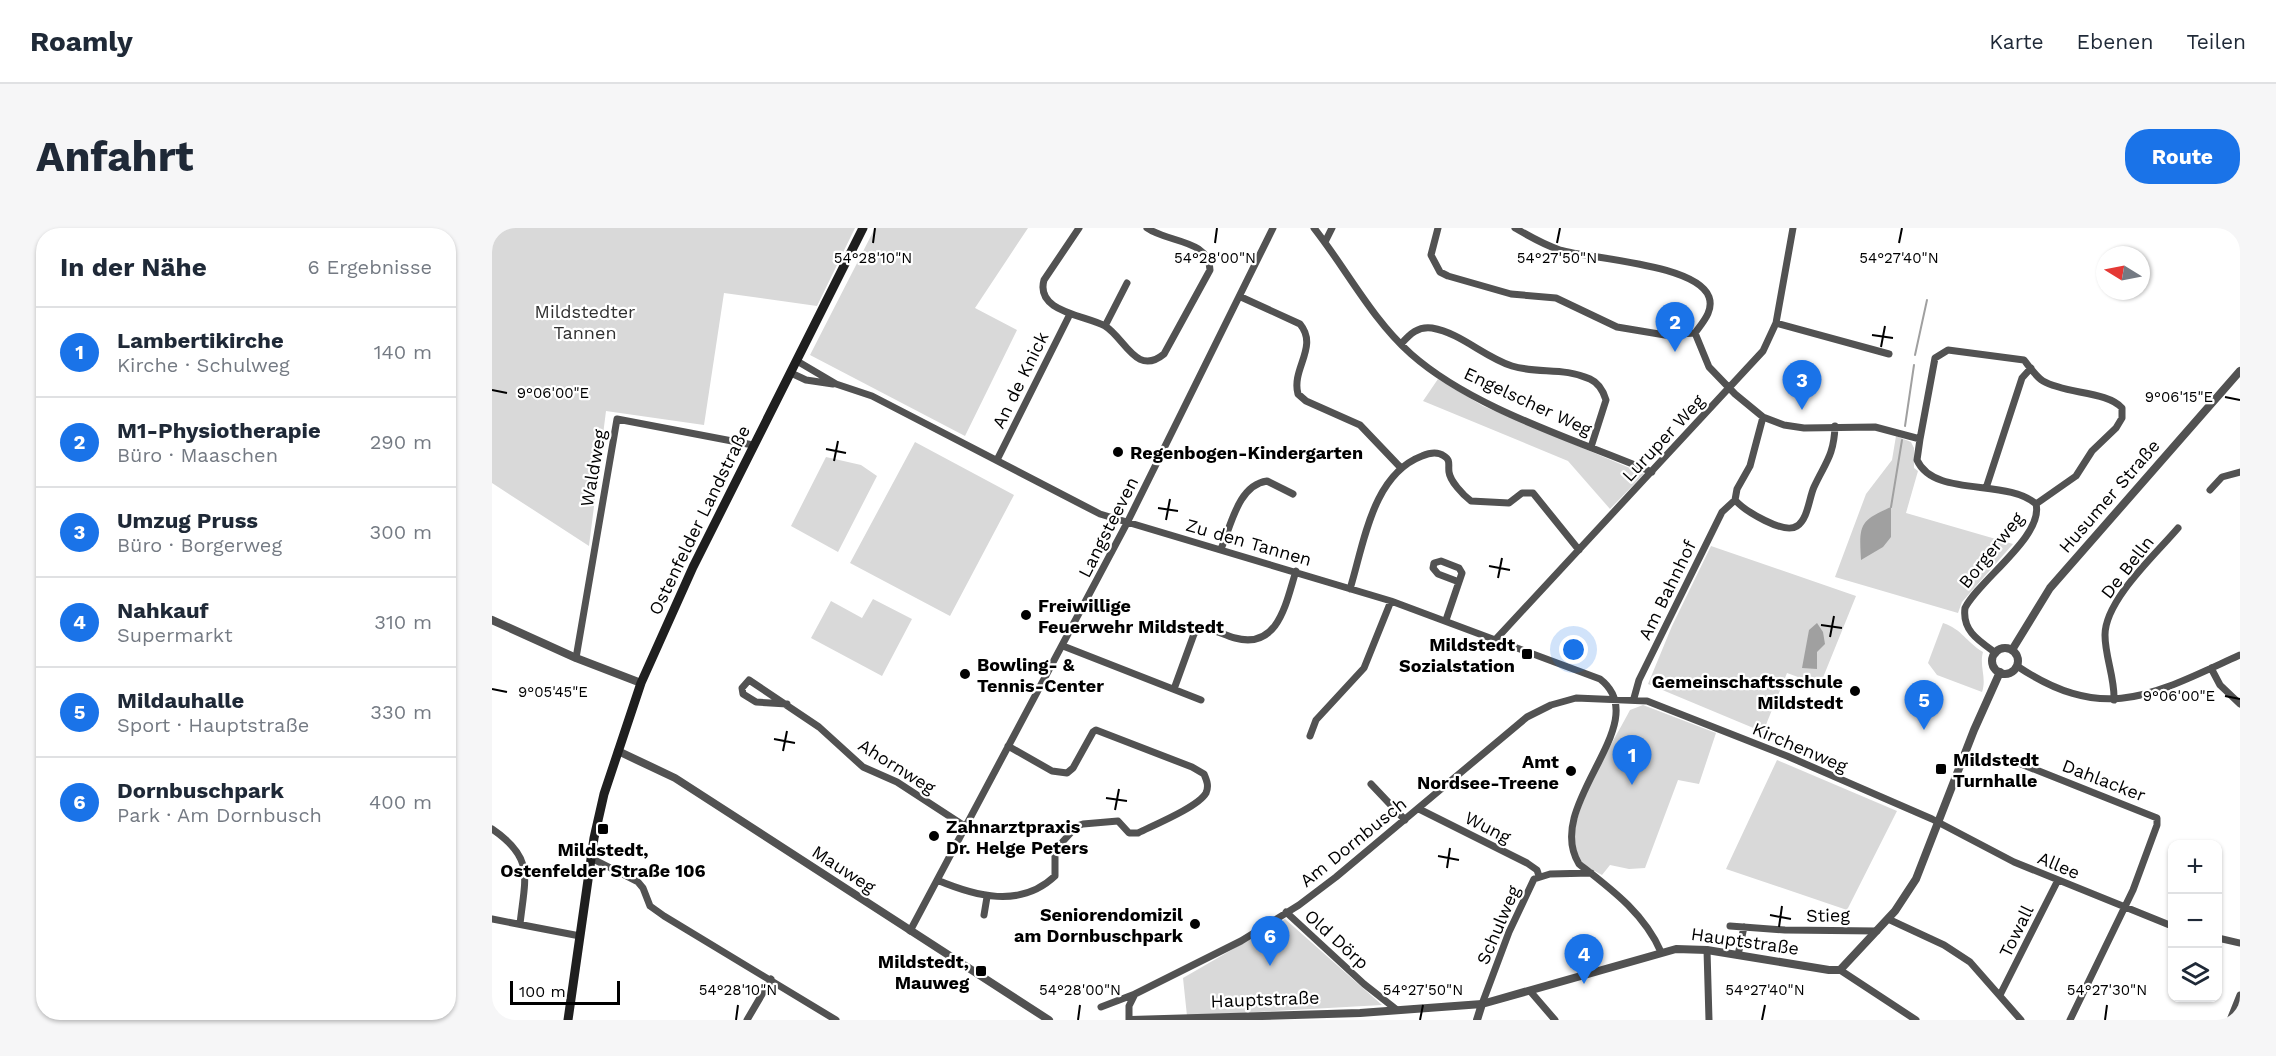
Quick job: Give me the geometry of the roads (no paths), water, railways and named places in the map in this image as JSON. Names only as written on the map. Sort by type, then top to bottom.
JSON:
[{"type":"main road","name":"Ostenfelder Landstraße","points":[[568,1020],[594,838],[618,751],[642,683],[693,567],[863,228]]},
{"type":"street","points":[[1079,228],[1044,280],[1042,288],[1046,297],[1054,306],[1070,314],[1105,326],[1130,353],[1141,360],[1157,360],[1164,354],[1210,270],[1209,260],[1198,248],[1155,234],[1147,228]]},
{"type":"street","name":"Langsteeven","points":[[910,931],[1127,523],[1241,297],[1273,228]]},
{"type":"street","name":"Engelscher Weg","points":[[1314,228],[1373,312],[1401,344],[1426,366],[1489,404],[1652,472]]},
{"type":"street","points":[[1325,242],[1332,228]]},
{"type":"street","points":[[1438,228],[1431,255],[1440,272],[1448,276],[1511,294],[1557,298],[1617,327],[1673,335],[1695,333],[1709,314],[1711,303],[1704,288],[1648,264],[1598,258],[1557,249],[1515,228]]},
{"type":"street","name":"Luruper Weg","points":[[1497,638],[1763,351],[1776,324],[1793,228]]},
{"type":"street","points":[[1105,326],[1127,283]]},
{"type":"street","points":[[1241,297],[1300,324],[1306,331],[1308,346],[1297,378],[1298,394],[1306,401],[1360,425],[1401,468]]},
{"type":"street","name":"An de Knick","points":[[997,460],[1070,314]]},
{"type":"street","points":[[1776,324],[1889,354]]},
{"type":"street","points":[[1401,344],[1419,328],[1431,328],[1514,367],[1562,371],[1593,380],[1600,386],[1606,400],[1591,447]]},
{"type":"street","points":[[1695,333],[1709,367],[1735,394],[1763,417],[1784,425],[1804,428],[1875,427],[1920,439]]},
{"type":"street","name":"Borgerweg","points":[[1996,653],[1976,639],[1966,626],[1965,608],[2029,532],[2037,518],[2036,504],[2014,493],[1960,484],[1928,474],[1917,460],[1932,366],[1939,353],[1948,350],[1972,355],[2011,357],[2024,360],[2031,368]]},
{"type":"street","name":"Zu den Tannen","points":[[797,361],[836,384],[873,396],[1078,505],[1127,523],[1296,571],[1391,601],[1497,638]]},
{"type":"street","points":[[1986,488],[2022,378],[2031,368],[2042,381],[2090,396],[2111,398],[2122,408],[2122,418],[2116,428],[2092,452],[2076,476],[2036,504]]},
{"type":"street","name":"Husumer Straße","points":[[2012,650],[2050,588],[2240,371]]},
{"type":"street","name":"Zu den Tannen","points":[[791,373],[822,384],[836,384]]},
{"type":"street","name":"Am Bahnhof","points":[[1634,698],[1640,680],[1722,512],[1735,500],[1737,489],[1750,466],[1763,417]]},
{"type":"street","name":"Waldweg","points":[[576,658],[617,419],[753,445]]},
{"type":"street","points":[[1735,500],[1775,525],[1789,529],[1797,526],[1805,514],[1816,483],[1833,454],[1835,426]]},
{"type":"street","points":[[1350,589],[1381,493],[1401,468],[1414,459],[1438,453],[1449,460],[1450,475],[1471,501],[1509,503],[1522,493],[1533,492],[1579,550]]},
{"type":"street","points":[[2210,490],[2222,477],[2240,472]]},
{"type":"street","points":[[1221,549],[1242,498],[1250,488],[1267,481],[1293,494]]},
{"type":"street","name":"De Belln","points":[[2114,700],[2114,686],[2105,633],[2109,615],[2117,600],[2178,528]]},
{"type":"street","points":[[1174,689],[1198,628],[1245,640],[1268,635],[1281,618],[1296,571]]},
{"type":"street","points":[[1446,620],[1459,582]]},
{"type":"street","points":[[1310,736],[1316,720],[1364,668],[1391,601]]},
{"type":"street","points":[[492,620],[576,658],[642,683]]},
{"type":"street","points":[[1497,638],[1600,679],[1609,686],[1614,698],[1616,714],[1613,732],[1572,820],[1573,855],[1579,864],[1641,918],[1653,934],[1661,951]]},
{"type":"street","points":[[1063,646],[1201,700]]},
{"type":"street","points":[[2002,649],[2012,650],[2017,656],[2017,666],[2010,673],[2000,672],[1993,663],[1996,653],[2002,649]]},
{"type":"street","points":[[2017,666],[2070,694],[2091,699],[2114,700],[2161,691],[2240,655]]},
{"type":"street","points":[[2211,668],[2220,685],[2240,704]]},
{"type":"street","points":[[1916,1020],[1840,970],[1888,919],[1916,879],[1974,730],[2000,672]]},
{"type":"street","name":"Ahornweg","points":[[787,704],[751,701],[743,694],[742,688],[749,680],[755,682],[787,704],[819,727],[863,767],[897,782],[966,827]]},
{"type":"street","name":"Kirchenweg","points":[[1614,698],[1634,698],[1647,701],[1787,756],[1938,824]]},
{"type":"street","name":"Am Dornbusch","points":[[1101,1007],[1135,994],[1240,941],[1286,912],[1336,877],[1527,717],[1551,705],[1576,699],[1614,698]]},
{"type":"street","points":[[937,880],[974,895],[987,897],[1021,894],[1050,881],[1056,873],[1053,859],[1055,850],[1077,826],[1111,820],[1118,821],[1129,833],[1138,833],[1194,803],[1204,795],[1207,789],[1204,774],[1192,767],[1096,730],[1073,768],[1067,773],[1052,771],[1008,746]]},
{"type":"street","name":"Mauweg","points":[[618,751],[675,778],[1048,1020]]},
{"type":"street","name":"Dahlacker","points":[[2016,762],[2157,818],[2157,825],[2125,909]]},
{"type":"street","points":[[1371,784],[1406,820]]},
{"type":"street","name":"Wung","points":[[1419,808],[1527,863],[1537,870],[1539,876]]},
{"type":"street","name":"Allee","points":[[1938,824],[2058,880],[2168,925]]},
{"type":"street","points":[[492,829],[519,851],[524,864],[525,880],[520,924]]},
{"type":"street","points":[[591,858],[638,882],[650,906],[664,916],[836,1020]]},
{"type":"street","name":"Schulweg","points":[[1482,1004],[1528,889],[1539,876],[1591,873]]},
{"type":"street","name":"Towall","points":[[2001,995],[2058,880]]},
{"type":"street","points":[[984,915],[987,897]]},
{"type":"street","points":[[2070,1020],[2125,909]]},
{"type":"street","name":"Old Dörp","points":[[1286,912],[1364,984],[1397,1010]]},
{"type":"street","points":[[492,919],[580,936]]},
{"type":"street","points":[[1888,919],[1944,945],[1970,962],[2021,1020]]},
{"type":"street","name":"Stieg","points":[[1730,926],[1785,930],[1877,931]]},
{"type":"street","points":[[1738,956],[1744,927]]},
{"type":"street","points":[[2222,939],[2240,943]]},
{"type":"street","name":"Hauptstraße","points":[[1130,1020],[1397,1010],[1482,1004],[1661,951],[1677,949],[1707,950],[1840,970]]},
{"type":"street","points":[[1707,950],[1709,1020]]},
{"type":"street","points":[[747,1020],[771,979]]},
{"type":"street","points":[[1530,991],[1555,1020]]},
{"type":"street","points":[[1130,1020],[1130,1006],[1135,994]]},
{"type":"street","points":[[2230,1020],[2240,995]]},
{"type":"street","points":[[1477,1020],[1482,1004]]},
{"type":"waterway","points":[[1915,355],[1927,300]]},
{"type":"waterway","points":[[1905,426],[1914,365]]},
{"type":"waterway","points":[[1891,507],[1902,440]]},
{"type":"place","name":"M1-Physiotherapie","points":[[1675,352]]},
{"type":"place","name":"Umzug Pruss","points":[[1802,410]]},
{"type":"place","name":"Regenbogen-Kindergarten","points":[[1118,452]]},
{"type":"place","name":"Freiwillige Feuerwehr Mildstedt","points":[[1026,615]]},
{"type":"place","name":"Mildstedt Sozialstation","points":[[1527,654]]},
{"type":"place","name":"Bowling- & Tennis-Center","points":[[965,674]]},
{"type":"place","name":"Gemeinschaftsschule Mildstedt","points":[[1855,691]]},
{"type":"place","name":"Mildauhalle","points":[[1924,730]]},
{"type":"place","name":"Mildstedt Turnhalle","points":[[1941,769]]},
{"type":"place","name":"Amt Nordsee-Treene","points":[[1571,771]]},
{"type":"place","name":"Lambertikirche","points":[[1632,785]]},
{"type":"place","name":"Mildstedt, Ostenfelder Straße 106","points":[[603,829]]},
{"type":"place","name":"Zahnarztpraxis Dr. Helge Peters","points":[[934,836]]},
{"type":"place","name":"Seniorendomizil am Dornbuschpark","points":[[1195,924]]},
{"type":"place","name":"Dornbuschpark","points":[[1270,966]]},
{"type":"place","name":"Mildstedt, Mauweg","points":[[981,971]]},
{"type":"place","name":"Nahkauf","points":[[1584,984]]},
{"type":"park label","name":"Mildstedter Tannen","points":[[585,322]]}]
